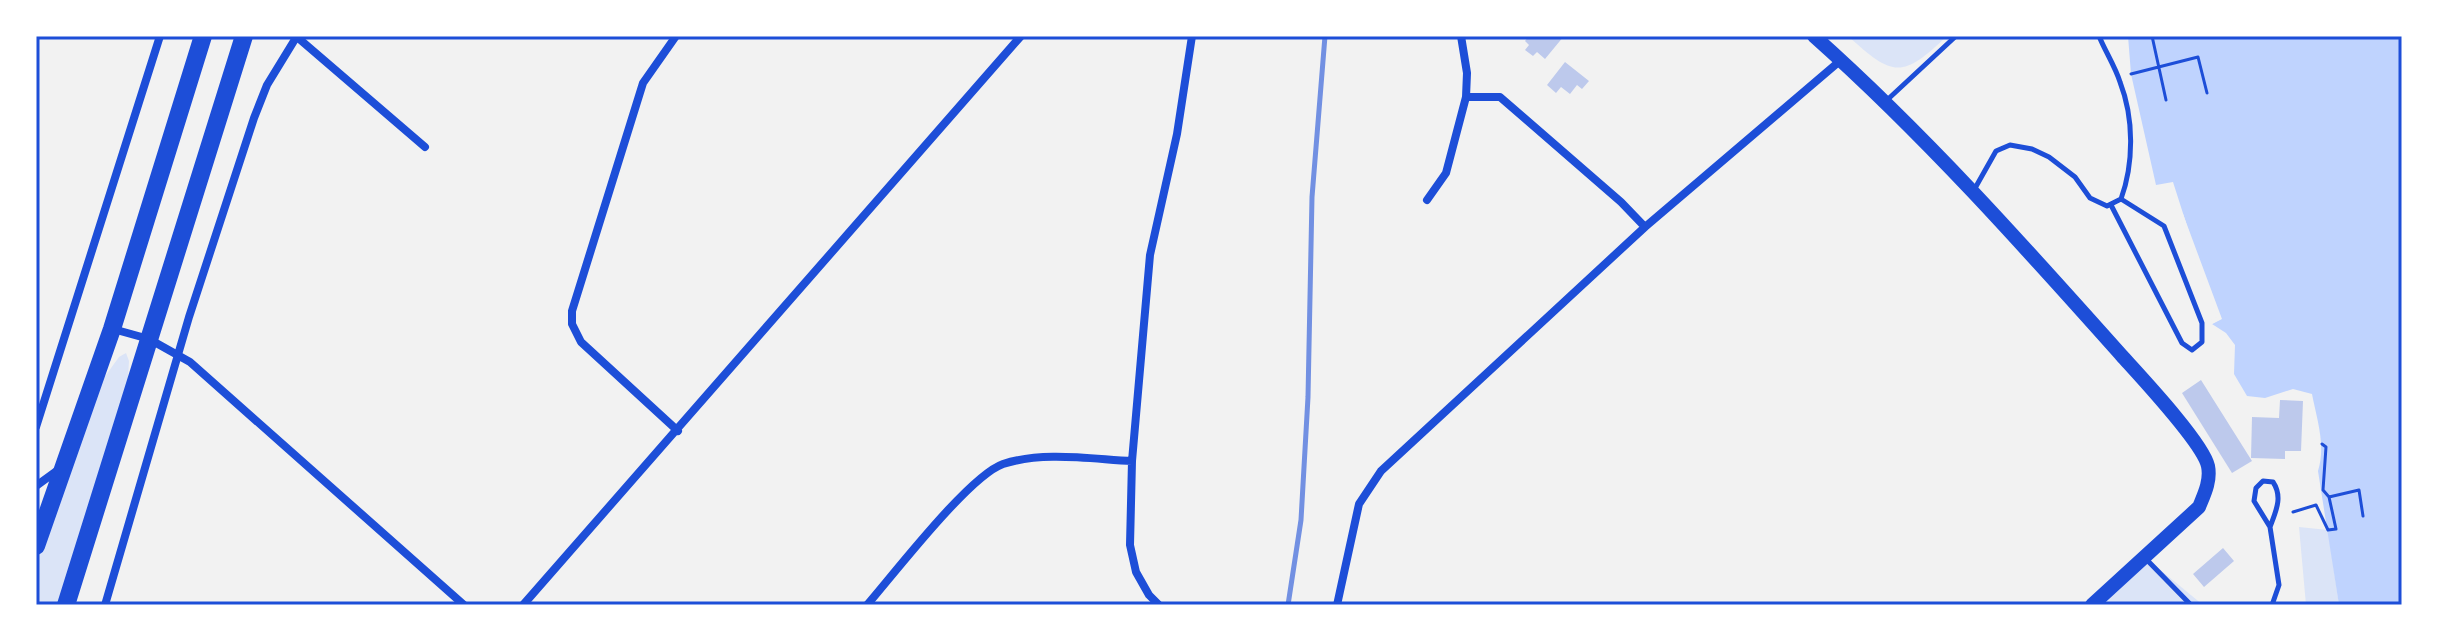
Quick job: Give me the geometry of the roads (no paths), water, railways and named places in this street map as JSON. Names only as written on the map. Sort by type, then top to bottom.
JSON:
[{"type":"highway","points":[[36,546],[112,329],[203,36]]},
{"type":"highway","points":[[66,605],[244,36]]},
{"type":"street","points":[[36,427],[160,36]]},
{"type":"street","points":[[105,605],[178,354],[254,118],[267,85],[297,36],[425,147]]},
{"type":"street","points":[[676,36],[643,83],[572,311],[572,324],[581,342],[678,431]]},
{"type":"street","points":[[523,605],[1021,36]]},
{"type":"street","points":[[1159,605],[1149,595],[1136,572],[1130,545],[1132,461],[1150,255],[1177,134],[1192,36]]},
{"type":"street","points":[[1427,200],[1446,173],[1466,97],[1467,73],[1461,36]]},
{"type":"street","points":[[1814,36],[1885,101],[1974,190],[2154,392],[2208,466],[2207,488],[2199,507],[2092,605]]},
{"type":"street","points":[[1337,605],[1354,519],[1372,483],[1645,227],[1841,60]]},
{"type":"street","points":[[1466,97],[1500,97],[1621,202],[1645,227]]},
{"type":"street","points":[[112,329],[149,339],[178,354],[464,605]]},
{"type":"street","points":[[867,605],[971,486],[1001,465],[1054,458],[1132,461]]},
{"type":"street","points":[[36,486],[63,466]]},
{"type":"lane","points":[[1885,101],[1956,36]]},
{"type":"lane","points":[[1974,190],[1996,151],[2010,145],[2032,149],[2049,157],[2075,177],[2090,198],[2107,206],[2121,199],[2129,175],[2130,130],[2121,83],[2099,36]]},
{"type":"lane","points":[[2111,205],[2182,343],[2192,350],[2202,342],[2202,323],[2164,226],[2121,199]]},
{"type":"lane","points":[[2270,527],[2279,491],[2273,482],[2263,481],[2256,488],[2254,501],[2270,527],[2279,585],[2272,605]]},
{"type":"lane","points":[[2146,558],[2191,605]]},
{"type":"water","points":[[2128,36],[2402,36],[2402,605],[2339,605],[2318,471],[2321,442],[2312,394],[2293,389],[2265,398],[2247,396],[2234,374],[2235,345],[2226,333],[2212,324],[2221,319],[2173,182],[2156,185],[2131,74]]},
{"type":"railway","points":[[1288,605],[1301,520],[1308,397],[1312,197],[1325,36]]}]
